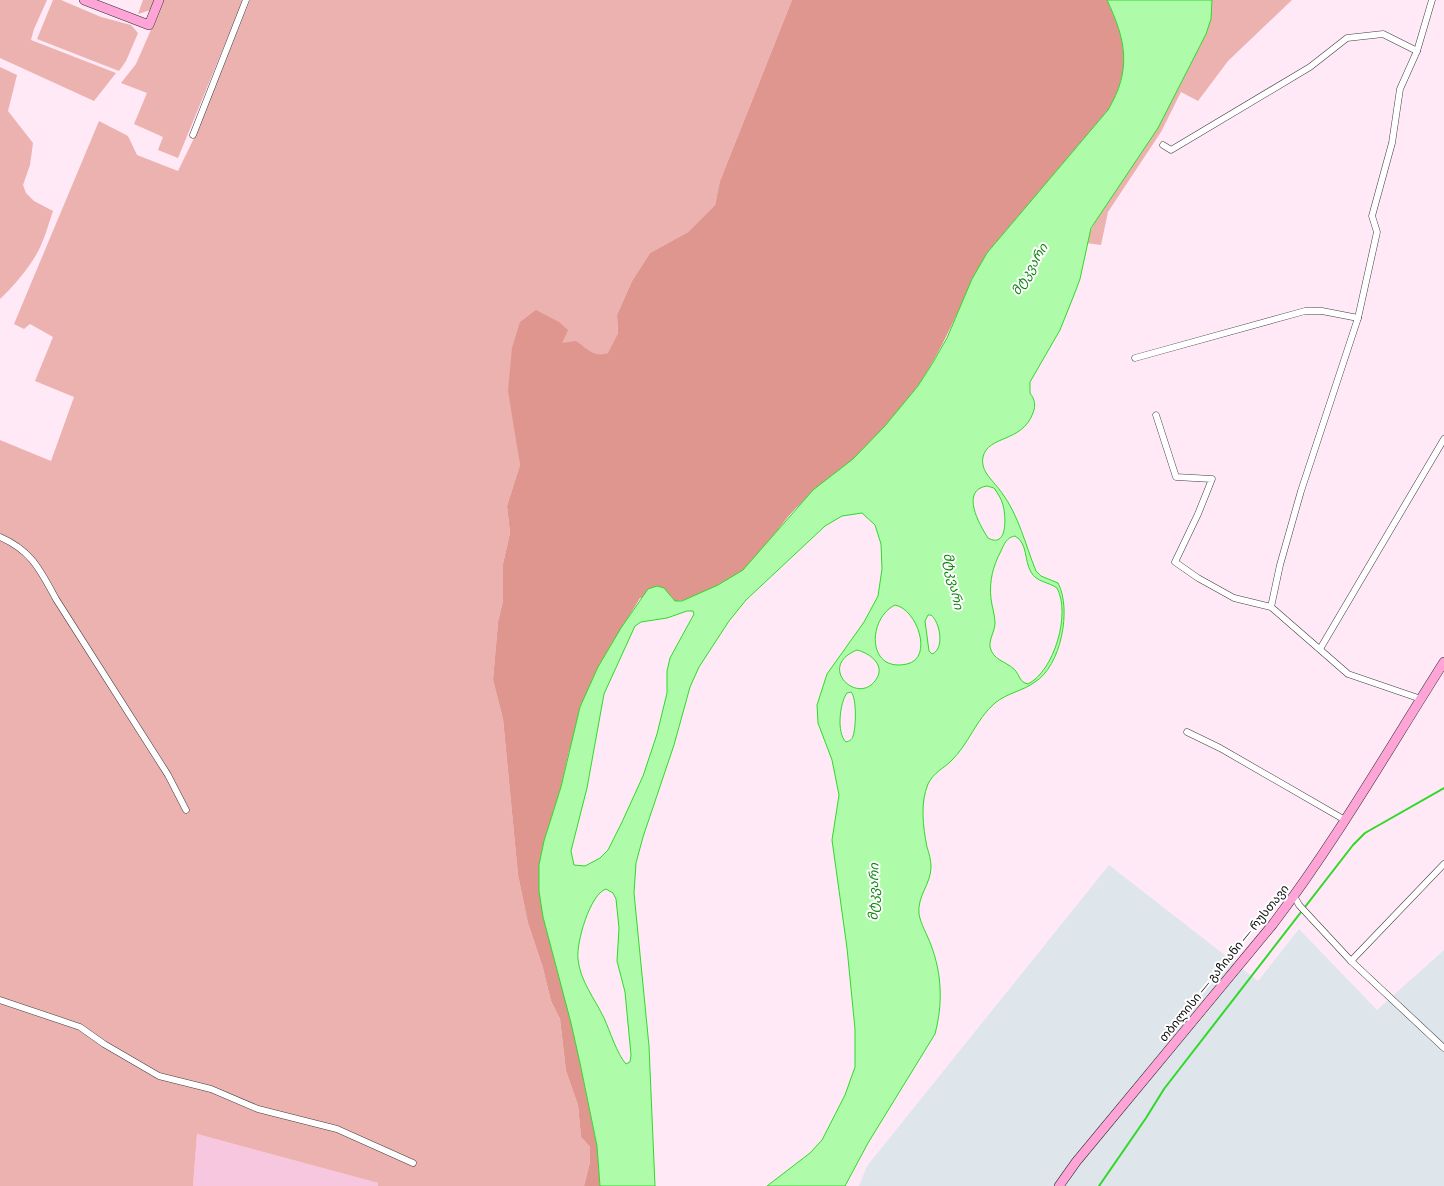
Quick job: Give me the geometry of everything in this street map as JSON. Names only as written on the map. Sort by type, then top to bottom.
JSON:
[{"type":"main road","points":[[84,0],[148,25],[159,0]]},
{"type":"main road","name":"თბილისი — გაჩიანი — რუსთავი","points":[[1059,1186],[1076,1162],[1263,936],[1294,896],[1345,820],[1444,662]]},
{"type":"street","points":[[193,135],[246,0]]},
{"type":"street","points":[[1271,607],[1280,565],[1301,491],[1358,318],[1376,232],[1372,216],[1392,143],[1400,89],[1417,51],[1432,0]]},
{"type":"street","points":[[1163,145],[1171,150],[1310,67],[1347,38],[1383,34],[1417,51]]},
{"type":"street","points":[[1135,358],[1305,311],[1322,311],[1358,318]]},
{"type":"street","points":[[1156,415],[1176,477],[1212,478],[1198,514],[1175,562],[1198,578],[1234,598],[1271,607],[1348,674],[1421,699]]},
{"type":"street","points":[[1320,649],[1444,439]]},
{"type":"street","points":[[0,538],[23,550],[40,569],[56,599],[168,775],[186,810]]},
{"type":"street","points":[[1187,732],[1220,748],[1345,820]]},
{"type":"street","points":[[1350,961],[1444,864]]},
{"type":"street","points":[[1294,896],[1299,905],[1350,961],[1444,1048]]},
{"type":"street","points":[[0,1000],[80,1027],[104,1044],[159,1076],[211,1089],[258,1109],[337,1129],[413,1164]]},
{"type":"shaded area","points":[[0,0],[47,0],[34,29],[31,40],[116,73],[94,101],[0,58]]},
{"type":"shaded area","points":[[53,0],[61,0],[101,17],[131,25],[138,33],[126,61],[119,71],[37,39]]},
{"type":"shaded area","points":[[143,0],[157,0],[154,9],[138,14]]},
{"type":"shaded area","points":[[164,0],[243,0],[178,158],[158,150],[163,137],[134,124],[147,93],[121,83],[136,64]]},
{"type":"shaded area","points":[[250,0],[792,0],[720,181],[715,205],[688,232],[650,253],[632,281],[617,315],[618,333],[608,354],[594,354],[583,346],[516,435],[520,465],[507,506],[510,533],[503,564],[503,601],[498,622],[493,680],[503,719],[518,875],[528,923],[543,968],[551,1001],[560,1019],[566,1071],[578,1105],[581,1137],[590,1147],[590,1162],[584,1186],[378,1186],[378,1183],[197,1134],[193,1186],[0,1186],[0,440],[51,461],[74,397],[35,381],[53,337],[30,324],[24,329],[14,324],[99,121],[128,136],[137,155],[178,171],[196,134]]},
{"type":"shaded area","points":[[792,0],[1107,0],[1119,28],[1122,42],[1124,55],[1121,82],[1108,110],[987,253],[929,368],[912,394],[888,423],[853,459],[789,515],[764,549],[743,571],[720,586],[691,598],[675,601],[670,595],[640,598],[598,667],[569,751],[561,787],[544,841],[539,865],[597,1146],[600,1186],[584,1186],[590,1162],[590,1147],[581,1137],[578,1105],[566,1071],[560,1019],[551,1001],[543,968],[528,923],[518,875],[503,719],[493,680],[498,622],[503,601],[503,564],[510,533],[507,506],[520,465],[508,391],[512,348],[520,322],[536,310],[559,322],[568,330],[562,343],[576,341],[594,354],[608,353],[618,333],[617,315],[632,281],[650,253],[688,232],[715,205],[720,181]]},
{"type":"shaded area","points":[[1212,0],[1292,0],[1228,61],[1198,101],[1181,92],[1161,132],[1108,212],[1101,245],[1086,243],[1101,212],[1147,142],[1179,86],[1204,37],[1211,11]]},
{"type":"shaded area","points":[[0,67],[17,75],[8,111],[33,143],[30,165],[23,185],[26,193],[34,201],[53,211],[44,239],[36,255],[20,278],[0,299]]},
{"type":"shaded area","points":[[1109,865],[1258,981],[1299,929],[1377,1010],[1444,950],[1444,1186],[859,1186],[867,1166]]},
{"type":"shaded area","points":[[197,1134],[378,1183],[378,1186],[193,1186]]},
{"type":"water","name":"მტკვარი","points":[[1107,0],[1212,0],[1211,19],[1206,34],[1158,128],[1091,228],[1080,279],[1074,295],[1060,330],[1030,382],[1030,393],[1033,398],[1034,407],[1028,423],[1014,434],[991,445],[986,450],[983,457],[984,467],[988,476],[1002,493],[1013,511],[1036,571],[1041,576],[1058,583],[1062,594],[1064,607],[1064,622],[1062,636],[1052,663],[1044,674],[1035,682],[1005,697],[988,709],[963,747],[948,764],[933,776],[925,791],[923,823],[931,867],[929,879],[920,901],[919,914],[935,956],[939,978],[940,1000],[938,1023],[935,1034],[868,1143],[845,1186],[767,1186],[810,1153],[822,1140],[845,1095],[855,1067],[855,1029],[847,948],[832,840],[839,795],[832,760],[818,723],[817,705],[827,674],[864,622],[878,596],[882,569],[881,544],[875,525],[862,513],[842,516],[825,526],[746,600],[729,621],[699,667],[690,687],[674,745],[643,837],[636,863],[634,893],[649,1046],[655,1186],[600,1186],[597,1146],[580,1063],[543,917],[539,891],[539,865],[544,841],[561,787],[580,707],[598,667],[621,628],[648,589],[657,586],[664,588],[675,601],[682,601],[718,585],[743,570],[813,490],[853,459],[884,427],[918,386],[947,338],[972,279],[987,253],[1108,110],[1116,95],[1121,82],[1124,55],[1119,28]],"holes":[[[987,486],[994,488],[999,496],[1003,505],[1005,516],[1004,530],[999,539],[995,540],[988,538],[980,525],[974,508],[974,494],[979,489]],[[1015,536],[1019,539],[1024,548],[1029,568],[1033,575],[1039,580],[1057,588],[1061,599],[1062,612],[1058,641],[1045,667],[1037,677],[1028,684],[1021,680],[1011,666],[997,658],[990,647],[990,641],[995,623],[991,599],[992,574],[1003,546],[1010,538]],[[895,605],[903,608],[910,615],[916,624],[921,644],[920,653],[915,660],[907,664],[894,665],[884,661],[878,653],[876,643],[876,632],[879,621],[886,612]],[[687,611],[693,611],[694,614],[670,658],[667,671],[667,693],[657,734],[643,776],[622,822],[608,850],[600,858],[585,866],[574,865],[571,851],[587,788],[604,694],[635,626],[641,622],[667,618]],[[928,615],[931,615],[937,623],[940,641],[939,647],[936,651],[932,654],[929,651],[925,621]],[[857,650],[871,656],[879,668],[879,673],[877,678],[870,686],[861,689],[852,687],[845,682],[840,674],[840,666],[845,657]],[[851,692],[853,695],[855,713],[855,727],[853,736],[846,742],[843,738],[840,725],[842,703],[847,693]],[[606,889],[613,893],[616,899],[619,928],[617,961],[625,992],[631,1055],[630,1062],[626,1064],[614,1042],[579,967],[579,942],[585,920],[600,893]]]},
{"type":"waterway","points":[[1099,1186],[1164,1089],[1353,845],[1365,833],[1444,788]]}]
